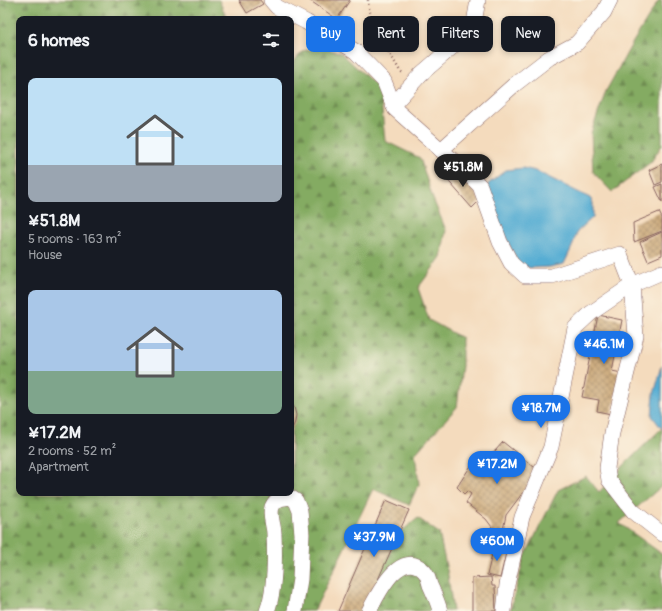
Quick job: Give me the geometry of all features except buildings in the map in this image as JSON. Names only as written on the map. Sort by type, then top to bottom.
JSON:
[{"type":"street","points":[[271,0],[277,7],[355,51],[384,81],[395,109],[480,186],[500,242],[511,262],[525,276],[552,276],[620,254],[632,285],[636,336],[612,433],[607,468],[608,480],[632,511],[662,534]]},
{"type":"street","points":[[394,105],[421,74],[458,42],[470,28],[474,23],[478,0]]},
{"type":"street","points":[[441,150],[514,85],[549,58],[577,42],[604,12],[610,0]]},
{"type":"street","points":[[504,611],[507,585],[522,517],[551,447],[575,328],[591,313],[632,285],[662,272]]},
{"type":"street","points":[[267,611],[272,593],[274,555],[274,532],[271,518],[272,506],[279,498],[290,497],[296,501],[300,511],[302,534],[300,579],[295,611]]},
{"type":"street","points":[[369,611],[384,583],[394,571],[405,565],[415,564],[425,572],[440,611]]},
{"type":"path","points":[[368,0],[372,17],[384,44],[400,71],[413,84]]},
{"type":"green space","points":[[0,0],[219,0],[226,16],[16,16],[16,496],[294,496],[294,62],[303,51],[306,50],[306,52],[341,53],[380,89],[385,141],[420,158],[433,199],[446,230],[441,257],[418,288],[429,320],[462,338],[462,366],[457,407],[415,454],[419,484],[409,505],[373,489],[314,611],[0,611]]},
{"type":"green space","points":[[659,0],[662,0],[662,145],[651,162],[612,192],[593,172],[591,133],[606,91],[633,42]]},
{"type":"green space","points":[[662,428],[662,486],[619,523],[662,554],[662,611],[510,611],[524,558],[558,490],[586,476],[599,492]]},
{"type":"green space","points":[[418,518],[439,533],[448,575],[453,611],[352,611],[388,542]]},
{"type":"water","points":[[523,168],[536,171],[590,198],[593,203],[593,217],[577,232],[564,264],[550,267],[530,268],[518,263],[485,196],[488,184],[506,170]]},
{"type":"water","points":[[662,366],[662,429],[652,416],[654,394]]}]
